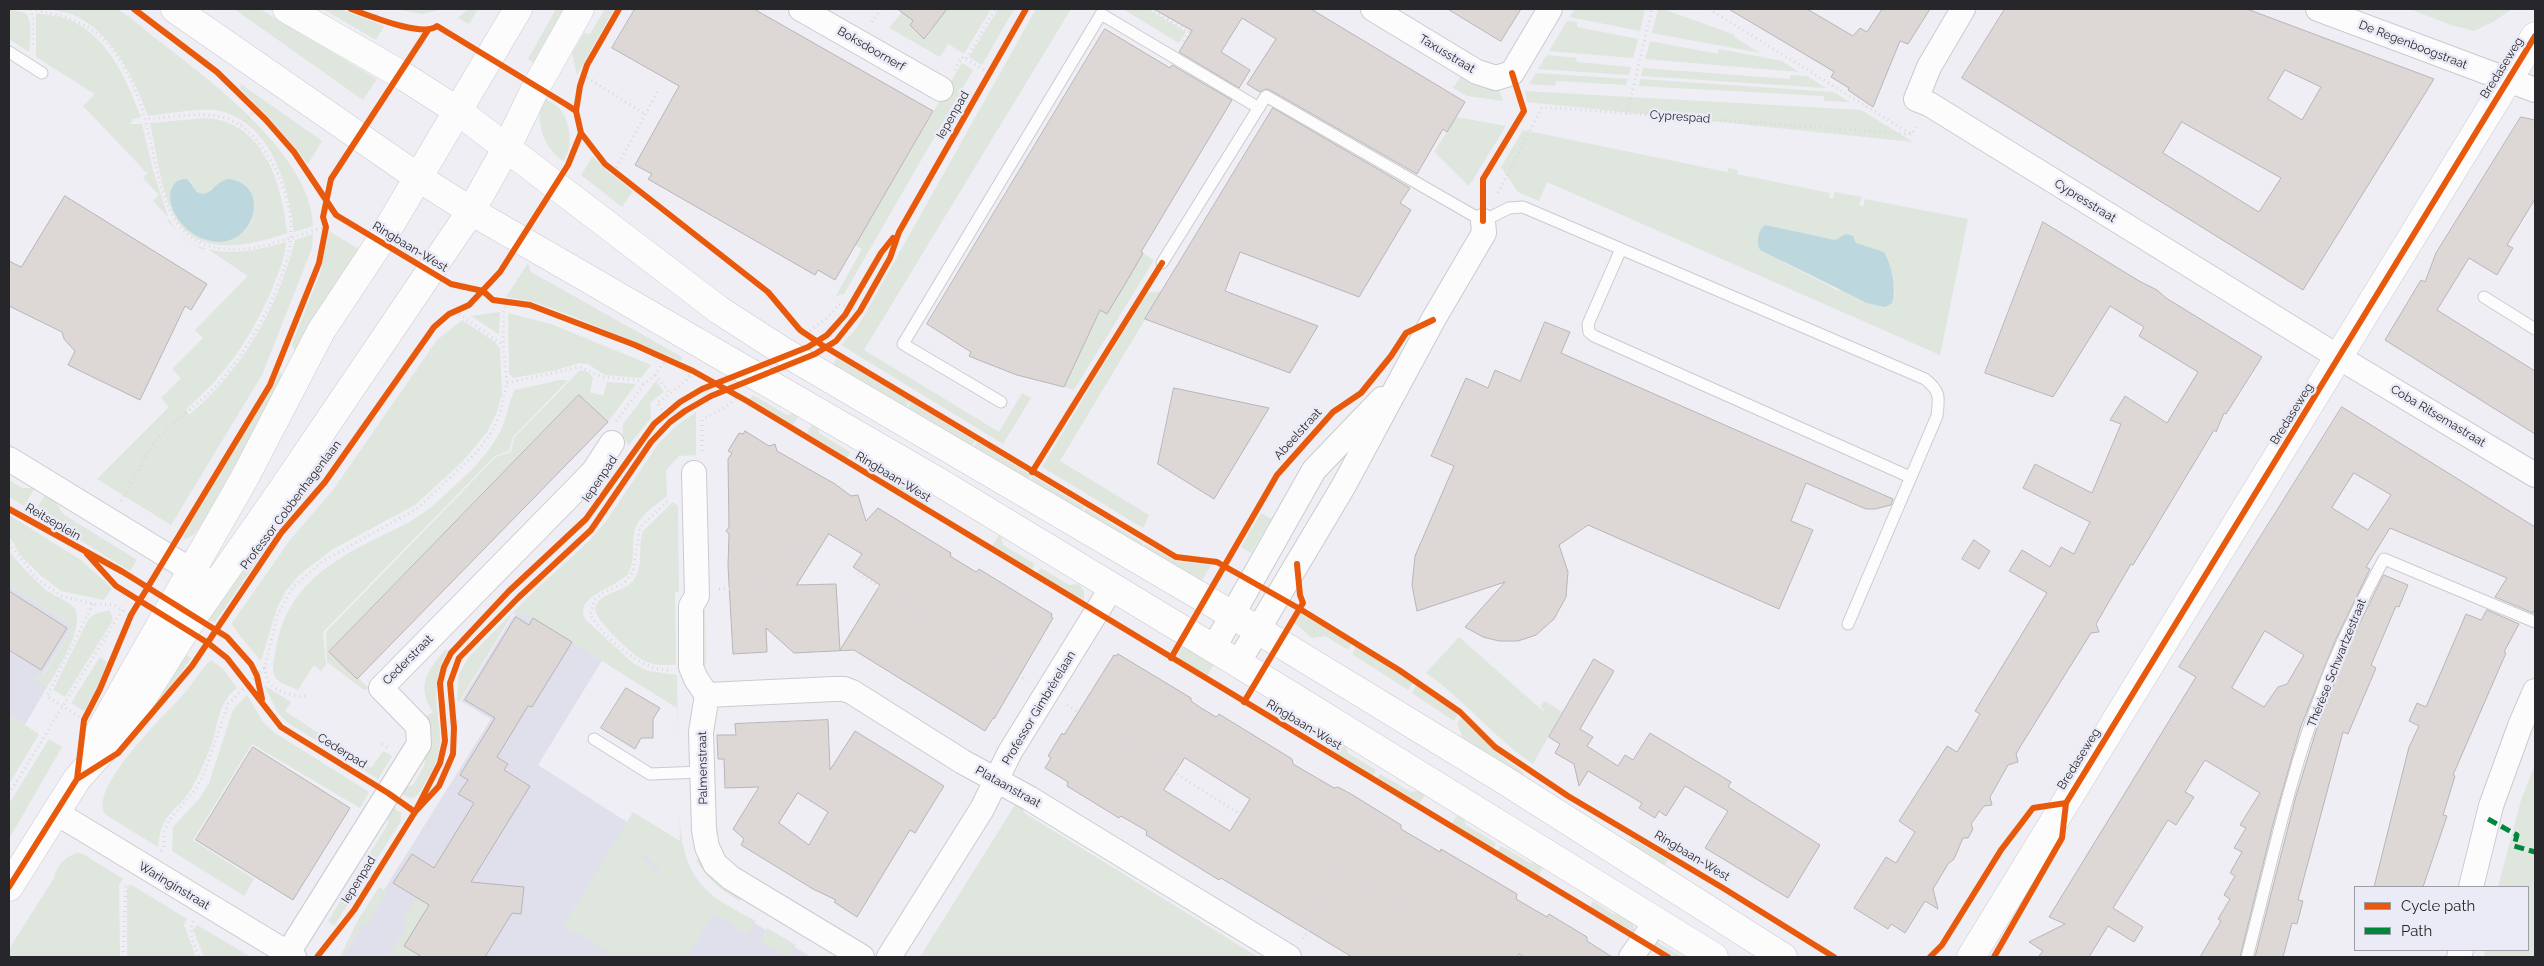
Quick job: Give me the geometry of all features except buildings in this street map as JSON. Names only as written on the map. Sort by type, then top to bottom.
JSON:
[{"type":"main road","name":"Ringbaan-West","points":[[174,9],[419,178],[471,211],[940,482],[1238,663],[1714,957]]},
{"type":"main road","points":[[287,9],[400,74],[458,111],[726,315],[781,350],[1258,630],[1504,780],[1783,957]]},
{"type":"main road","name":"Professor Cobbenhagenlaan","points":[[78,778],[97,734],[244,479],[321,331],[380,242],[518,9]]},
{"type":"main road","name":"Professor Cobbenhagenlaan","points":[[9,887],[78,778],[112,741],[138,705],[215,585],[288,482],[471,211],[507,148],[536,87],[580,9]]},
{"type":"main road","name":"Bredaseweg","points":[[1971,957],[2340,358],[2535,36]]},
{"type":"street","name":"Boksdoornerf","points":[[801,9],[941,89]]},
{"type":"street","name":"Taxusstraat","points":[[1373,9],[1477,72],[1496,78],[1512,73],[1550,9]]},
{"type":"street","name":"Cypresstraat","points":[[1963,9],[1929,67],[1916,99],[1929,104],[2340,358]]},
{"type":"street","name":"De Regenboogstraat","points":[[2318,9],[2535,90]]},
{"type":"street","points":[[1238,663],[1343,487],[1484,233],[1483,221]]},
{"type":"street","name":"Coba Ritsemastraat","points":[[2340,358],[2535,475]]},
{"type":"street","points":[[1214,649],[1314,470],[1402,378]]},
{"type":"street","name":"Cederstraat","points":[[291,955],[419,744],[418,726],[381,688],[593,472],[612,443]]},
{"type":"street","points":[[9,459],[215,585]]},
{"type":"street","points":[[694,473],[697,596],[691,606],[691,667],[696,680],[706,695]]},
{"type":"street","name":"Professor Gimbrèrelaan","points":[[889,957],[982,809],[1010,752],[1112,587]]},
{"type":"street","name":"Plataanstraat","points":[[706,695],[844,689],[996,780],[1296,949]]},
{"type":"street","points":[[2471,886],[2491,806],[2520,726],[2535,691]]},
{"type":"street","name":"Palmenstraat","points":[[706,695],[701,732],[704,830],[707,847],[720,871],[862,957]]},
{"type":"street","name":"Waringinstraat","points":[[55,812],[291,955]]},
{"type":"street","points":[[1631,957],[1656,922]]},
{"type":"lane","points":[[1001,402],[903,344],[1101,14],[1258,108]]},
{"type":"lane","points":[[9,52],[42,73]]},
{"type":"lane","points":[[1162,263],[1266,96],[1483,221],[1509,208],[1522,207],[1925,379],[1936,388],[1939,399],[1937,416],[1848,624]]},
{"type":"lane","points":[[1621,249],[1588,324],[1589,332],[1594,336],[1910,477]]},
{"type":"lane","points":[[2484,297],[2535,329]]},
{"type":"lane","name":"Thérèse Schwartzestraat","points":[[2247,957],[2302,749],[2320,697],[2353,616],[2384,559],[2535,622]]},
{"type":"lane","points":[[594,739],[650,774],[702,772]]},
{"type":"path","points":[[31,67],[33,19],[31,9],[72,18],[101,37],[121,65],[145,119],[171,216],[187,235],[211,246],[242,249],[325,227]]},
{"type":"path","points":[[376,9],[381,21]]},
{"type":"path","points":[[966,59],[995,9]]},
{"type":"path","points":[[1150,9],[1189,32],[1182,44],[1190,49]]},
{"type":"path","points":[[1627,114],[1652,9]]},
{"type":"path","points":[[1709,9],[1912,134],[1929,104]]},
{"type":"path","points":[[370,17],[381,21]]},
{"type":"path","points":[[941,89],[947,83],[962,57],[989,73]]},
{"type":"path","points":[[587,65],[582,78],[645,114]]},
{"type":"path","points":[[614,171],[659,88]]},
{"type":"path","points":[[241,125],[258,112],[249,103]]},
{"type":"path","points":[[109,520],[148,452],[160,437],[214,388],[233,365],[250,339],[281,273],[289,249],[290,237],[287,203],[277,172],[261,143],[241,125],[221,115],[145,119]]},
{"type":"path","points":[[845,315],[854,300]]},
{"type":"path","points":[[309,696],[294,696],[269,684],[265,678],[265,667],[277,616],[293,587],[323,561],[418,508],[476,453],[491,433],[501,410],[507,383],[503,345],[504,301],[515,302]]},
{"type":"path","points":[[806,334],[828,317],[839,304],[862,308]]},
{"type":"path","points":[[855,318],[862,308]]},
{"type":"path","points":[[455,310],[503,345]]},
{"type":"path","points":[[659,355],[676,362]]},
{"type":"path","points":[[612,443],[612,426],[644,384],[655,375],[667,358]]},
{"type":"path","points":[[507,383],[580,367],[602,377],[636,380],[644,384]]},
{"type":"path","points":[[684,367],[700,375]]},
{"type":"path","points":[[677,416],[667,425],[664,414],[657,403],[669,392],[686,381],[693,371]]},
{"type":"path","points":[[655,375],[669,392]]},
{"type":"path","points":[[691,667],[662,670],[643,664],[631,656],[590,615],[594,600],[603,593],[623,584],[633,572],[640,527],[694,473],[702,455],[702,420],[740,397],[730,392]]},
{"type":"path","points":[[794,530],[794,587]]},
{"type":"path","points":[[9,543],[36,578],[62,596],[93,604],[114,605],[130,618],[134,608]]},
{"type":"path","points":[[697,590],[824,586]]},
{"type":"path","points":[[88,712],[84,720],[47,696],[93,604]]},
{"type":"path","points":[[9,794],[122,610]]},
{"type":"path","points":[[123,957],[126,887],[164,847],[164,832],[169,820],[196,790],[203,776],[228,704],[234,696],[248,685],[255,673],[265,667]]},
{"type":"path","points":[[255,673],[259,685]]},
{"type":"path","points":[[244,678],[253,691]]},
{"type":"path","points":[[1317,859],[1451,938]]},
{"type":"path","points":[[1296,949],[1342,874]]},
{"type":"path","points":[[199,957],[191,924],[203,903]]},
{"type":"shaded area","points":[[9,9],[26,13],[28,17],[30,22],[29,52],[9,39]]},
{"type":"shaded area","points":[[48,9],[116,9],[205,77],[255,122],[296,173],[308,199],[313,226],[294,232],[292,214],[282,177],[265,143],[253,129],[239,118],[213,110],[195,110],[148,116],[129,72],[111,45],[88,23],[74,15]]},
{"type":"shaded area","points":[[234,9],[260,9],[377,79],[363,100]]},
{"type":"shaded area","points":[[323,9],[340,9],[384,26],[376,40]]},
{"type":"shaded area","points":[[396,9],[442,9],[422,14]]},
{"type":"shaded area","points":[[468,9],[478,9],[469,24],[458,18]]},
{"type":"shaded area","points":[[556,9],[567,9],[535,64],[528,59]]},
{"type":"shaded area","points":[[605,9],[614,9],[577,75],[572,53],[584,33],[590,34]]},
{"type":"shaded area","points":[[947,9],[991,9],[964,54],[948,44],[940,57],[889,28],[902,12],[913,21],[924,39]]},
{"type":"shaded area","points":[[998,9],[1014,9],[982,65],[969,57]]},
{"type":"shaded area","points":[[1036,9],[1071,9],[864,350],[999,432],[1022,393],[1031,398],[1003,444],[841,345],[855,330],[865,314]]},
{"type":"shaded area","points":[[1123,9],[1148,9],[1186,32],[1179,43]]},
{"type":"shaded area","points":[[1575,9],[1645,9],[1640,31],[1569,17]]},
{"type":"shaded area","points":[[1658,9],[1663,9],[1735,35],[1734,37],[1760,53],[1652,33]]},
{"type":"shaded area","points":[[2410,9],[2512,9],[2493,22],[2474,31],[2451,25]]},
{"type":"shaded area","points":[[36,13],[70,20],[84,28],[96,38],[115,61],[141,117],[133,119],[130,124],[142,124],[153,170],[168,217],[153,201],[159,195],[143,178],[149,171],[146,172],[83,106],[95,94],[36,57]]},
{"type":"shaded area","points":[[1567,21],[1577,22],[1577,27],[1638,39],[1633,58],[1549,51]]},
{"type":"shaded area","points":[[1650,41],[1718,54],[1719,49],[1782,61],[1799,72],[1645,59]]},
{"type":"shaded area","points":[[1547,55],[1576,58],[1577,62],[1631,67],[1629,75],[1538,69]]},
{"type":"shaded area","points":[[962,63],[973,70],[844,294],[836,296],[862,249],[855,245]]},
{"type":"shaded area","points":[[1643,68],[1790,79],[1790,75],[1807,76],[1826,88],[1641,76]]},
{"type":"shaded area","points":[[1464,71],[1496,82],[1503,101],[1467,96],[1453,88]]},
{"type":"shaded area","points":[[1536,73],[1628,79],[1626,85],[1556,81],[1555,86],[1529,84]]},
{"type":"shaded area","points":[[1640,79],[1833,92],[1850,102],[1824,101],[1824,96],[1639,86]]},
{"type":"shaded area","points":[[241,84],[322,141],[308,164],[272,121],[240,88]]},
{"type":"shaded area","points":[[1525,91],[1861,110],[1913,142],[1527,102]]},
{"type":"shaded area","points":[[543,97],[560,109],[566,120],[570,142],[569,150],[563,161],[550,148],[542,132],[540,115]]},
{"type":"shaded area","points":[[1456,117],[1506,126],[1469,186],[1434,152]]},
{"type":"shaded area","points":[[205,118],[225,122],[242,130],[256,143],[266,158],[274,176],[280,195],[287,233],[257,242],[225,245],[210,243],[196,238],[184,229],[169,206],[159,170],[150,123]],"holes":[[[184,179],[191,181],[193,188],[197,192],[209,194],[211,189],[252,220],[239,234],[232,239],[224,241],[208,240],[191,232]]]},
{"type":"shaded area","points":[[1523,130],[1727,172],[1729,168],[1738,170],[1737,174],[1830,193],[1829,198],[1833,198],[1835,192],[1862,197],[1859,205],[1863,207],[1865,199],[1968,219],[1940,355],[1547,182],[1539,201],[1518,192],[1501,167]],"holes":[[[1835,240],[1884,252],[1893,275],[1895,295],[1837,290],[1759,247]]]},
{"type":"shaded area","points":[[593,156],[606,170],[633,191],[622,207],[581,175]]},
{"type":"shaded area","points":[[169,219],[178,232],[167,221]]},
{"type":"shaded area","points":[[329,231],[360,250],[295,353],[292,344],[321,271]]},
{"type":"shaded area","points":[[313,234],[312,248],[262,375],[171,525],[97,479],[169,407],[161,398],[181,378],[172,369],[203,338],[195,330],[248,276],[207,249],[222,252],[238,252],[255,250],[286,242],[279,272],[256,323],[225,369],[186,409],[189,415],[226,378],[242,358],[256,336],[279,289],[295,240]]},
{"type":"shaded area","points":[[182,235],[192,243],[205,248],[203,250],[187,240]]},
{"type":"shaded area","points":[[1143,253],[1154,260],[1074,390],[1064,387],[1100,310],[1107,313],[1132,270],[1136,275],[1133,269]]},
{"type":"shaded area","points":[[528,263],[531,272],[682,357],[681,361],[567,314],[534,302],[506,297]]},
{"type":"shaded area","points":[[1162,291],[1060,461],[1149,515],[1143,528],[1042,467],[1147,293]]},
{"type":"shaded area","points":[[500,312],[499,334],[471,316]]},
{"type":"shaded area","points":[[508,313],[551,324],[651,365],[641,378],[605,375],[588,364],[580,363],[556,370],[513,378],[509,373]]},
{"type":"shaded area","points":[[462,320],[495,342],[500,349],[502,394],[497,412],[487,432],[463,461],[415,505],[333,549],[299,575],[286,591],[277,608],[261,661],[232,623],[290,540],[333,490],[437,340]]},
{"type":"shaded area","points":[[837,358],[910,401],[905,409],[832,366]]},
{"type":"shaded area","points":[[580,370],[588,372],[593,378],[590,392],[603,396],[607,382],[636,384],[608,422],[579,395],[329,651],[369,688],[364,690],[327,662],[326,632],[496,457],[511,452],[514,438]]},
{"type":"shaded area","points":[[280,373],[285,376],[200,527],[192,536],[184,539],[183,536]]},
{"type":"shaded area","points":[[568,380],[513,437],[509,451],[495,456],[323,632],[326,665],[321,671],[314,665],[298,690],[278,680],[273,672],[273,666],[281,628],[299,594],[312,580],[342,557],[421,515],[461,480],[494,443],[502,427],[515,390]]},
{"type":"shaded area","points":[[656,381],[664,392],[650,403],[651,418],[629,445],[623,439],[623,424]]},
{"type":"shaded area","points":[[753,395],[787,415],[800,413],[793,425],[750,399]]},
{"type":"shaded area","points":[[911,402],[975,441],[971,447],[907,410]]},
{"type":"shaded area","points":[[696,412],[696,455],[679,456],[666,470],[667,496],[646,513],[636,526],[630,570],[622,579],[589,600],[584,606],[583,613],[587,621],[634,664],[648,671],[677,675],[678,738],[677,708],[533,618],[513,613],[459,702],[457,700],[459,674],[469,657],[530,595],[589,541],[607,520],[658,444],[676,426]]},
{"type":"shaded area","points":[[814,421],[820,434],[850,452],[847,458],[807,433]]},
{"type":"shaded area","points":[[977,442],[1031,475],[1028,481],[973,448]]},
{"type":"shaded area","points":[[897,474],[901,483],[929,500],[927,506],[891,484]]},
{"type":"shaded area","points":[[1033,476],[1084,507],[1081,512],[1030,481]]},
{"type":"shaded area","points":[[9,480],[22,488],[35,488],[24,506],[9,497]]},
{"type":"shaded area","points":[[45,495],[55,501],[63,514],[137,560],[130,571],[34,512]]},
{"type":"shaded area","points":[[673,502],[678,506],[679,592],[675,592],[676,665],[660,665],[639,658],[624,645],[601,621],[595,608],[601,599],[629,585],[633,581],[639,569],[643,531]]},
{"type":"shaded area","points":[[1086,508],[1143,543],[1141,547],[1083,513]]},
{"type":"shaded area","points":[[1261,513],[1271,519],[1251,553],[1241,547]]},
{"type":"shaded area","points":[[9,515],[81,560],[112,588],[104,600],[61,591],[40,575],[21,556],[9,536]]},
{"type":"shaded area","points":[[1000,533],[1003,545],[1035,564],[1032,570],[992,546]]},
{"type":"shaded area","points":[[272,535],[273,538],[215,622],[207,619],[260,541]]},
{"type":"shaded area","points":[[1145,544],[1179,562],[1211,565],[1201,582],[1143,548]]},
{"type":"shaded area","points":[[9,551],[46,590],[75,609],[77,617],[73,637],[63,660],[47,687],[34,679],[38,673],[43,676],[73,626],[9,586]]},
{"type":"shaded area","points":[[1041,568],[1069,585],[1079,584],[1084,591],[1084,601],[1036,573]]},
{"type":"shaded area","points":[[9,586],[73,626],[42,676],[34,678],[47,687],[25,725],[9,715]]},
{"type":"shaded area","points":[[521,609],[603,659],[538,765],[677,854],[694,887],[811,957],[342,957],[491,719],[461,701],[512,618]]},
{"type":"shaded area","points":[[705,609],[706,665],[698,665],[701,610]]},
{"type":"shaded area","points":[[110,610],[113,620],[65,697],[53,690],[88,620],[95,614]]},
{"type":"shaded area","points":[[1301,614],[1352,644],[1348,650],[1325,636],[1312,638],[1295,623]]},
{"type":"shaded area","points":[[1459,637],[1543,711],[1540,706],[1545,701],[1562,712],[1533,764],[1505,743],[1454,695],[1426,673]]},
{"type":"shaded area","points":[[1183,645],[1214,664],[1207,676],[1180,659],[1178,654]]},
{"type":"shaded area","points":[[1356,646],[1414,681],[1408,690],[1352,654]]},
{"type":"shaded area","points":[[446,649],[448,651],[438,674],[437,683],[436,698],[440,733],[438,755],[421,791],[415,797],[410,798],[400,793],[403,788],[413,785],[425,764],[430,729],[425,717],[433,712],[428,703],[424,686],[429,671]]},
{"type":"shaded area","points":[[183,653],[191,658],[168,691],[148,712]]},
{"type":"shaded area","points":[[100,657],[107,662],[96,691],[84,711],[71,703]]},
{"type":"shaded area","points":[[211,660],[224,670],[237,688],[226,699],[212,743],[190,792],[167,817],[163,825],[158,847],[106,815],[103,803],[107,789],[130,753],[182,696]]},
{"type":"shaded area","points":[[1417,684],[1458,714],[1454,721],[1412,693]]},
{"type":"shaded area","points":[[264,685],[291,702],[285,711],[371,768],[383,751],[392,756],[378,779],[288,723],[278,713]]},
{"type":"shaded area","points":[[247,695],[263,722],[275,733],[369,792],[360,808],[252,744],[193,840],[254,879],[244,896],[172,851],[173,827],[199,799],[209,783],[233,710]]},
{"type":"shaded area","points":[[9,715],[39,734],[9,784]]},
{"type":"shaded area","points":[[1461,718],[1501,756],[1524,773],[1518,782],[1513,782],[1475,746],[1463,738],[1457,723]]},
{"type":"shaded area","points":[[49,739],[62,747],[9,839],[9,804]]},
{"type":"shaded area","points":[[1339,739],[1344,742],[1348,753],[1376,770],[1373,776],[1332,751]]},
{"type":"shaded area","points":[[2535,764],[2535,957],[2484,957],[2485,951],[2529,951],[2529,886],[2498,886],[2521,800]]},
{"type":"shaded area","points":[[1380,774],[1411,792],[1423,790],[1427,792],[1419,804],[1377,779]]},
{"type":"shaded area","points":[[1018,800],[1026,806],[1023,812],[1258,957],[920,957]]},
{"type":"shaded area","points":[[392,807],[401,813],[401,821],[334,926],[328,921],[388,824],[387,814]]},
{"type":"shaded area","points":[[1460,811],[1466,825],[1496,843],[1493,849],[1452,824]]},
{"type":"shaded area","points":[[633,812],[680,841],[680,827],[686,856],[700,883],[712,895],[728,906],[756,921],[747,934],[714,913],[687,957],[616,957],[564,925]],"holes":[[[645,855],[660,870],[659,873],[656,873],[651,865],[641,858]]]},
{"type":"shaded area","points":[[1631,838],[1668,860],[1662,870],[1657,861],[1629,843]]},
{"type":"shaded area","points":[[1501,846],[1530,863],[1542,861],[1546,863],[1538,876],[1497,851]]},
{"type":"shaded area","points":[[77,853],[83,854],[123,879],[119,885],[120,957],[9,957],[9,949],[54,878],[59,866],[65,859]]},
{"type":"shaded area","points":[[703,857],[742,896],[740,901],[721,888],[705,873],[696,860]]},
{"type":"shaded area","points":[[130,884],[187,919],[184,925],[196,957],[127,957],[127,889]]},
{"type":"shaded area","points":[[379,887],[388,892],[367,925],[364,924],[343,957],[340,957],[358,920]]},
{"type":"shaded area","points":[[420,891],[431,902],[404,946],[418,955],[416,957],[390,957],[388,956],[407,925],[402,922]]},
{"type":"shaded area","points":[[1593,901],[1613,914],[1624,912],[1632,920],[1635,933],[1590,907]]},
{"type":"shaded area","points":[[197,925],[251,957],[204,957],[193,930]]},
{"type":"shaded area","points":[[767,928],[796,945],[788,957],[759,941]]},
{"type":"shaded area","points":[[1653,940],[1683,957],[1675,957],[1650,942]]},
{"type":"water","points":[[184,179],[189,181],[197,192],[202,194],[209,192],[219,183],[229,179],[243,184],[252,194],[254,206],[252,218],[245,230],[234,238],[220,242],[195,235],[177,218],[170,198],[171,189],[176,182]]},
{"type":"water","points":[[1765,225],[1835,240],[1846,234],[1853,236],[1856,243],[1884,252],[1893,277],[1892,303],[1885,307],[1867,303],[1760,250],[1758,237]]},
{"type":"marked path","points":[[2488,819],[2517,835],[2514,846],[2535,852]]},
{"type":"cycle path","points":[[134,9],[217,72],[266,120],[294,152],[336,215],[451,284],[483,291],[493,300],[530,305],[635,345],[693,371],[747,401],[1668,957]]},
{"type":"cycle path","points":[[351,9],[408,27],[430,29],[437,26],[567,105],[576,111],[581,133],[605,164],[768,292],[800,330],[822,345],[1176,557],[1217,562],[1300,609],[1399,670],[1460,712],[1495,747],[1568,796],[1723,888],[1834,957]]},
{"type":"cycle path","points":[[576,111],[580,86],[587,65],[619,9]]},
{"type":"cycle path","name":"Iepenpad","points":[[415,812],[439,786],[453,754],[454,728],[450,683],[459,658],[519,597],[591,530],[651,442],[670,422],[711,396],[815,354],[836,341],[860,311],[890,258],[899,232],[1026,9]]},
{"type":"cycle path","points":[[77,779],[84,720],[100,689],[131,615],[270,385],[319,263],[326,227],[323,217],[331,179],[428,30]]},
{"type":"cycle path","points":[[1994,957],[2062,838],[2066,803],[2535,36]]},
{"type":"cycle path","points":[[1483,221],[1483,179],[1524,111],[1512,73]]},
{"type":"cycle path","points":[[9,887],[77,779],[118,753],[192,666],[281,533],[325,482],[434,327],[449,314],[469,305],[500,272],[568,165],[581,133]]},
{"type":"cycle path","name":"Iepenpad","points":[[317,957],[354,910],[415,812],[440,763],[445,741],[440,683],[444,667],[451,653],[509,591],[586,519],[654,424],[680,402],[702,389],[808,347],[827,335],[845,315],[881,253],[893,238]]},
{"type":"cycle path","points":[[1032,472],[1162,263]]},
{"type":"cycle path","name":"Abeelstraat","points":[[1171,658],[1277,475],[1333,412],[1361,393],[1391,356],[1406,333],[1433,320]]},
{"type":"cycle path","name":"Reitseplein","points":[[9,509],[123,572],[227,637],[251,664],[257,676],[262,699]]},
{"type":"cycle path","name":"Cederpad","points":[[87,554],[116,586],[208,643],[227,658],[281,727],[388,793],[415,812]]},
{"type":"cycle path","points":[[1244,702],[1303,603],[1300,595],[1297,564]]},
{"type":"cycle path","points":[[1930,957],[1942,945],[2001,850],[2033,808],[2066,803]]}]
